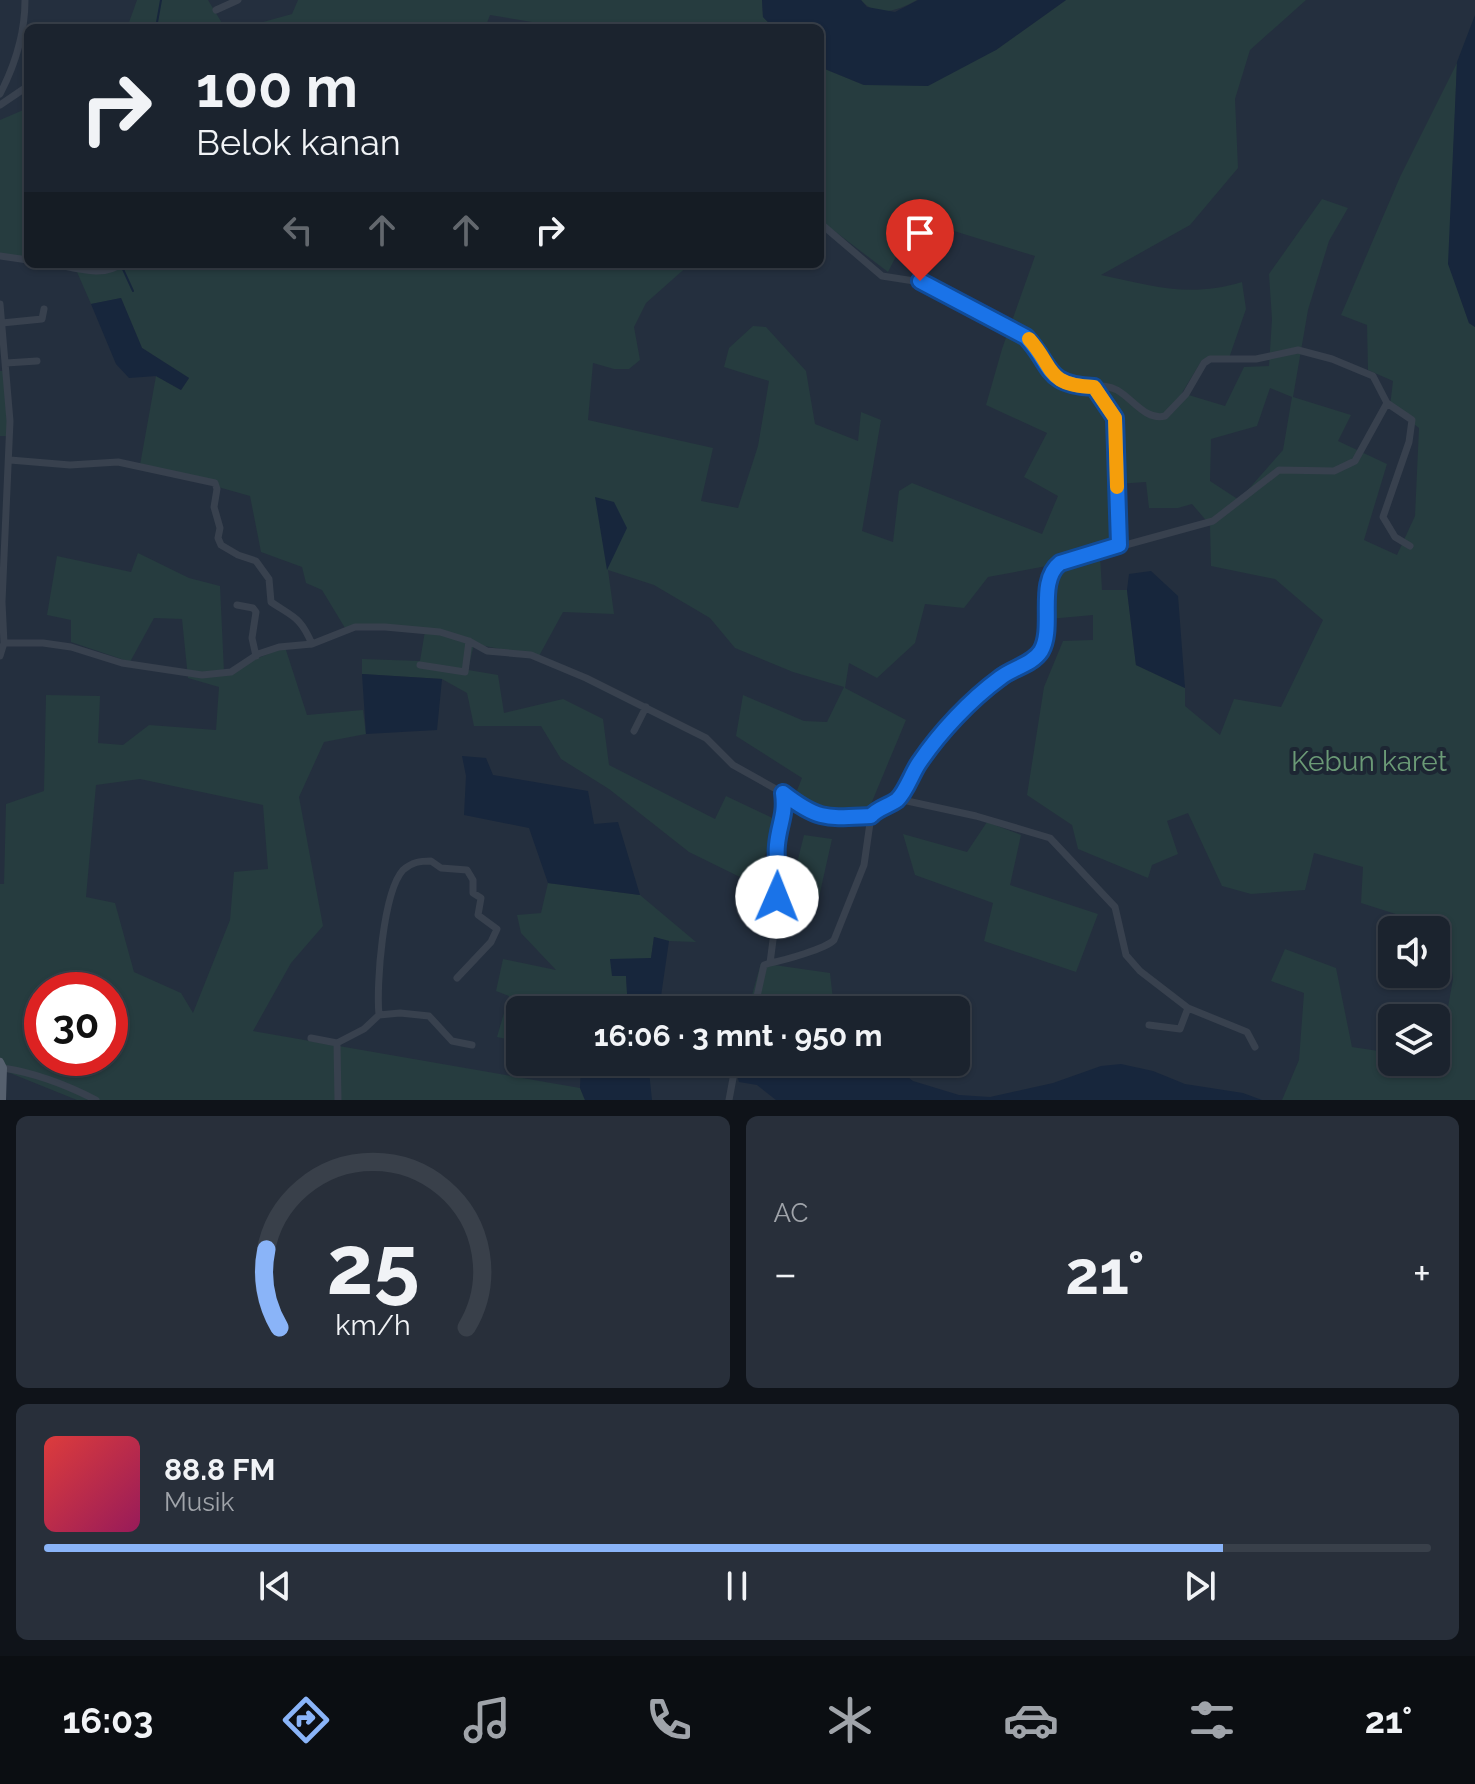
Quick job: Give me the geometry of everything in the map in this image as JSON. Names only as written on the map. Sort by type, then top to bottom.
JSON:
[{"type":"main road","points":[[1,1064],[2,1100]]},
{"type":"street","points":[[0,94],[19,46],[25,0]]},
{"type":"street","points":[[216,10],[238,0]]},
{"type":"street","points":[[0,105],[24,89]]},
{"type":"street","points":[[824,226],[882,276],[927,283],[1026,337],[1035,346],[1046,368],[1059,380],[1081,387],[1116,389],[1152,417],[1161,418],[1186,394],[1204,363],[1210,359],[1256,359],[1298,350],[1332,359],[1373,376],[1387,403],[1412,420],[1409,442],[1383,517],[1395,537],[1410,546]]},
{"type":"street","points":[[0,256],[24,259]]},
{"type":"street","points":[[79,268],[98,271],[110,268]]},
{"type":"street","points":[[0,304],[10,460],[2,602],[4,643],[0,656]]},
{"type":"street","points":[[2,323],[42,319],[44,309]]},
{"type":"street","points":[[6,363],[37,361]]},
{"type":"street","points":[[1094,387],[1115,418],[1119,545]]},
{"type":"street","points":[[757,996],[764,965],[797,957],[807,950],[827,947],[834,940],[864,865],[871,816],[898,799],[918,764],[952,722],[1001,677],[1036,657],[1043,648],[1050,579],[1054,568],[1060,563],[1119,545],[1213,521],[1279,470],[1334,471],[1355,461],[1387,403]]},
{"type":"street","points":[[10,460],[70,465],[118,462],[215,483],[214,507],[221,545],[256,561],[269,579],[271,602],[294,615],[305,628],[312,644]]},
{"type":"street","points":[[237,605],[253,608],[256,612],[252,638],[256,656]]},
{"type":"street","points":[[4,643],[71,647],[122,663],[202,675],[231,672],[256,656],[279,647],[312,644],[348,629],[385,627],[440,632],[469,641],[487,651],[531,655],[646,707],[706,738],[733,765],[783,793],[809,812],[834,817],[871,816]]},
{"type":"street","points":[[420,665],[465,672],[469,641]]},
{"type":"street","points":[[634,731],[646,707]]},
{"type":"street","points":[[770,963],[780,886],[777,842],[786,811],[783,793]]},
{"type":"street","points":[[898,799],[976,816],[1050,838],[1115,907],[1126,955],[1150,979],[1188,1008],[1247,1032],[1255,1047]]},
{"type":"street","points":[[379,1015],[378,962],[394,884],[404,869],[416,861],[431,861],[441,868],[467,870],[473,880],[473,893],[481,898],[478,915],[497,929],[491,942],[457,978]]},
{"type":"street","points":[[1149,1025],[1180,1029],[1188,1008]]},
{"type":"street","points":[[311,1038],[337,1043],[364,1029],[379,1015],[400,1013],[429,1016],[452,1041],[472,1045]]},
{"type":"street","points":[[337,1043],[338,1100]]},
{"type":"street","points":[[0,1054],[1,1064],[77,1090],[96,1100]]},
{"type":"street","points":[[729,1100],[732,1076]]},
{"type":"green space","points":[[137,0],[208,0],[223,24],[128,24]]},
{"type":"green space","points":[[298,0],[762,0],[763,17],[770,24],[534,24],[490,15],[487,24],[256,24],[292,14]]},
{"type":"green space","points":[[861,0],[917,0],[903,7],[881,11]]},
{"type":"green space","name":"Kebun karet","points":[[1066,0],[1306,0],[1250,50],[1235,99],[1238,168],[1190,225],[1101,275],[1188,290],[1242,282],[1246,309],[1228,361],[1202,360],[1182,393],[1225,406],[1244,367],[1269,366],[1272,319],[1269,274],[1322,199],[1348,208],[1329,241],[1308,310],[1293,397],[1351,415],[1338,441],[1387,464],[1364,540],[1397,555],[1415,516],[1419,428],[1390,406],[1393,381],[1368,370],[1367,325],[1341,315],[1400,177],[1457,63],[1449,264],[1469,323],[1475,327],[1475,1100],[1282,1100],[1299,1060],[1304,993],[1271,981],[1285,949],[1336,968],[1352,1047],[1378,1051],[1378,1076],[1450,1076],[1449,1004],[1453,979],[1450,916],[1402,916],[1361,903],[1363,867],[1314,853],[1305,890],[1251,894],[1222,886],[1188,813],[1167,821],[1178,854],[1152,865],[1148,878],[1078,849],[1072,825],[1027,795],[1044,687],[1063,641],[1093,640],[1093,615],[1049,619],[1052,565],[988,577],[964,608],[925,604],[915,643],[877,678],[849,663],[845,688],[906,720],[864,821],[791,805],[802,778],[736,736],[743,695],[804,721],[827,722],[844,687],[793,672],[735,648],[710,618],[654,585],[608,570],[614,614],[563,612],[539,656],[474,644],[468,670],[498,675],[504,713],[563,699],[603,719],[609,765],[715,819],[726,796],[783,823],[750,882],[689,852],[609,789],[561,759],[541,726],[474,726],[467,693],[442,679],[362,674],[362,659],[420,661],[425,631],[345,628],[322,590],[306,583],[302,567],[261,552],[250,496],[140,465],[156,376],[181,390],[189,378],[142,348],[121,298],[91,304],[77,272],[61,268],[685,268],[646,303],[634,327],[640,360],[629,369],[614,369],[593,363],[588,420],[713,448],[701,501],[738,508],[758,446],[769,381],[724,367],[729,348],[753,326],[766,327],[806,371],[815,424],[858,441],[861,412],[881,420],[862,531],[893,542],[899,491],[912,483],[1042,534],[1058,496],[1024,477],[1047,433],[986,405],[1035,256],[915,219],[888,272],[824,223],[824,69],[864,85],[996,50]],"holes":[[[1270,388],[1292,397],[1283,450],[1239,500],[1210,481],[1211,439],[1257,426]],[[1146,482],[1149,508],[1178,508],[1192,504],[1210,525],[1211,566],[1275,579],[1323,620],[1281,707],[1234,699],[1220,735],[1185,706],[1185,688],[1136,665],[1127,590],[1102,590],[1100,555],[1124,544],[1117,484]]]},
{"type":"green space","points":[[24,110],[24,259],[0,253],[0,120]]},
{"type":"green space","points":[[0,371],[3,371],[11,436],[0,436]]},
{"type":"green space","points":[[138,553],[189,578],[220,586],[224,672],[285,647],[307,715],[363,710],[366,734],[324,742],[299,797],[323,926],[291,963],[253,1031],[580,1088],[585,1100],[77,1100],[0,1069],[0,884],[4,884],[6,804],[44,791],[46,695],[100,696],[98,743],[123,745],[149,725],[216,730],[219,687],[188,678],[182,619],[154,618],[130,662],[71,642],[71,620],[47,615],[57,556],[131,572]],"holes":[[[140,779],[263,805],[268,869],[234,872],[230,920],[193,1013],[181,993],[134,972],[115,903],[86,897],[96,785]]]},
{"type":"green space","points":[[987,822],[1021,835],[1010,885],[1098,914],[1076,972],[984,941],[993,903],[915,875],[903,834],[967,852]]},
{"type":"green space","points":[[804,835],[832,839],[819,897],[791,887]]},
{"type":"green space","points":[[548,883],[640,895],[696,942],[654,937],[651,958],[626,975],[627,996],[509,996],[496,991],[503,959],[556,970],[521,933],[517,915],[541,913]]},
{"type":"green space","points":[[761,963],[830,973],[833,996],[752,996]]},
{"type":"green space","points":[[506,1006],[506,1039],[497,1037]]},
{"type":"water","points":[[762,0],[861,0],[867,7],[895,12],[918,0],[1066,0],[996,50],[928,86],[864,85],[824,69],[824,24],[770,24],[763,17]]},
{"type":"water","points":[[1475,15],[1475,327],[1469,323],[1448,264],[1457,62]]},
{"type":"water","points":[[121,298],[142,348],[189,378],[181,390],[156,376],[129,378],[116,364],[91,304]]},
{"type":"water","points":[[595,497],[614,502],[627,528],[607,570]]},
{"type":"water","points":[[1151,571],[1178,596],[1185,688],[1136,665],[1127,590],[1129,574]]},
{"type":"water","points":[[362,674],[442,679],[437,730],[366,734]]},
{"type":"water","points":[[462,756],[486,758],[493,775],[588,791],[594,824],[618,822],[640,895],[548,883],[529,828],[464,815],[466,776]]},
{"type":"water","points":[[654,937],[669,941],[661,996],[627,996],[626,976],[612,976],[610,959],[651,958]]},
{"type":"water","points":[[1121,1064],[1153,1071],[1185,1084],[1243,1093],[1262,1100],[776,1100],[757,1085],[739,1082],[737,1076],[908,1076],[913,1081],[959,1095],[990,1097],[1053,1083],[1101,1066]]},
{"type":"water","points":[[580,1076],[649,1076],[652,1100],[585,1100],[580,1088]]},
{"type":"waterway","points":[[157,24],[161,0]]},
{"type":"waterway","points":[[122,268],[133,291]]},
{"type":"slow traffic","points":[[1029,339],[1052,375],[1081,387],[1094,387],[1115,418],[1117,487]]},
{"type":"route","points":[[777,897],[780,886],[777,842],[786,811],[783,793],[809,812],[834,817],[871,816],[898,799],[918,764],[952,722],[1001,677],[1036,657],[1043,648],[1050,579],[1054,568],[1060,563],[1119,545],[1115,418],[1094,387],[1081,387],[1059,380],[1046,368],[1035,346],[1026,337],[920,281]]}]
